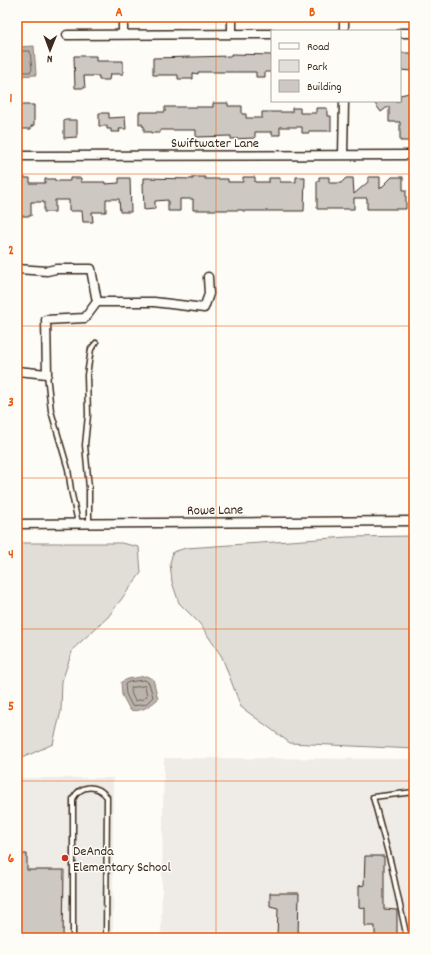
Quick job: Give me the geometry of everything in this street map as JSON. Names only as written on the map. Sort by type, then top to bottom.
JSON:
[{"type":"street","points":[[123,17],[123,34]]},
{"type":"street","points":[[232,17],[232,34]]},
{"type":"street","points":[[344,17],[344,30]]},
{"type":"street","points":[[401,33],[414,33]]},
{"type":"street","points":[[67,35],[271,34]]},
{"type":"street","points":[[344,102],[344,155]]},
{"type":"street","name":"Swiftwater Lane","points":[[17,156],[414,155]]},
{"type":"street","points":[[17,269],[47,271],[56,269],[91,269],[97,302],[84,318],[46,320],[47,374],[17,371]]},
{"type":"street","points":[[97,302],[154,302],[204,308],[210,294],[208,277]]},
{"type":"street","name":"Rowe Lane","points":[[17,524],[414,521]]},
{"type":"lane","points":[[89,524],[89,488],[85,445],[88,415],[87,375],[91,350],[96,343]]},
{"type":"lane","points":[[47,374],[51,411],[68,469],[70,490],[78,524]]},
{"type":"lane","points":[[73,938],[74,799],[76,794],[84,788],[94,787],[103,791],[107,797],[106,938]]},
{"type":"lane","points":[[407,938],[391,864],[373,797],[414,792]]},
{"type":"shaded area","points":[[164,758],[414,759],[414,938],[161,938]]},
{"type":"shaded area","name":"DeAnda Elementary School","points":[[17,778],[113,778],[113,938],[17,938]]},
{"type":"green space","points":[[414,536],[414,749],[290,743],[241,707],[222,657],[200,624],[179,603],[172,582],[170,563],[173,552],[186,548],[348,537]]},
{"type":"green space","points":[[17,543],[121,543],[139,547],[141,573],[108,617],[73,649],[62,681],[61,711],[53,744],[24,757],[17,758]]},
{"type":"water","points":[[34,46],[36,75],[17,76],[17,47]]},
{"type":"water","points":[[146,676],[153,679],[158,699],[142,709],[134,711],[130,710],[122,695],[121,682],[128,679]]},
{"type":"building","points":[[401,53],[412,53],[412,71],[401,70]]},
{"type":"building","points":[[231,54],[271,55],[271,72],[265,72],[265,77],[256,77],[256,72],[198,72],[198,74],[193,73],[193,79],[178,79],[178,75],[153,75],[153,58],[231,56]]},
{"type":"building","points":[[74,56],[96,56],[96,61],[123,61],[123,74],[110,74],[109,80],[99,80],[99,76],[84,76],[85,88],[75,88]]},
{"type":"building","points":[[414,92],[414,141],[400,141],[400,122],[389,122],[389,106],[381,112],[374,102],[401,102],[401,95]]},
{"type":"building","points":[[213,103],[228,103],[228,106],[242,106],[242,114],[246,114],[246,118],[262,118],[262,112],[292,112],[292,108],[300,108],[300,113],[316,113],[316,108],[327,108],[327,116],[331,116],[331,131],[309,131],[309,133],[302,133],[302,127],[280,127],[280,135],[272,135],[272,132],[255,132],[255,138],[231,139],[231,136],[196,137],[196,130],[160,130],[160,133],[144,132],[144,126],[139,124],[139,112],[165,112],[165,107],[213,107]]},
{"type":"building","points":[[17,105],[34,105],[34,126],[31,126],[31,129],[17,129]]},
{"type":"building","points":[[99,113],[109,113],[109,118],[125,117],[126,129],[119,129],[120,132],[111,132],[111,129],[107,129],[107,126],[99,126]]},
{"type":"building","points":[[64,120],[77,120],[77,137],[64,138]]},
{"type":"building","points":[[193,177],[205,177],[205,179],[228,179],[228,182],[243,182],[243,177],[255,177],[255,182],[269,182],[269,178],[280,178],[280,182],[296,182],[296,177],[305,177],[304,211],[193,210],[193,199],[180,199],[180,211],[168,211],[168,200],[155,201],[155,209],[144,210],[144,178],[193,179]]},
{"type":"building","points":[[319,177],[329,177],[329,183],[341,183],[346,178],[353,178],[354,194],[368,182],[368,177],[380,177],[380,189],[392,177],[403,177],[403,190],[406,190],[406,209],[367,209],[367,198],[354,198],[354,209],[317,209],[317,181],[319,181]]},
{"type":"building","points":[[20,178],[30,178],[30,183],[45,183],[45,179],[70,181],[70,178],[81,178],[81,182],[105,182],[105,184],[119,183],[119,178],[130,178],[131,212],[120,212],[119,199],[106,199],[106,212],[92,212],[93,222],[83,222],[82,211],[69,211],[69,200],[55,200],[55,212],[44,212],[44,202],[31,202],[31,216],[19,216],[17,181]]},
{"type":"building","points":[[17,854],[27,854],[27,870],[64,870],[63,938],[17,938]]},
{"type":"building","points":[[365,856],[384,856],[384,909],[397,910],[397,938],[375,938],[375,926],[365,926],[365,908],[359,907],[359,886],[364,885]]},
{"type":"building","points":[[270,893],[299,893],[298,938],[277,938],[278,908],[270,906]]},
{"type":"place","name":"DeAnda Elementary School","points":[[65,858]]}]
